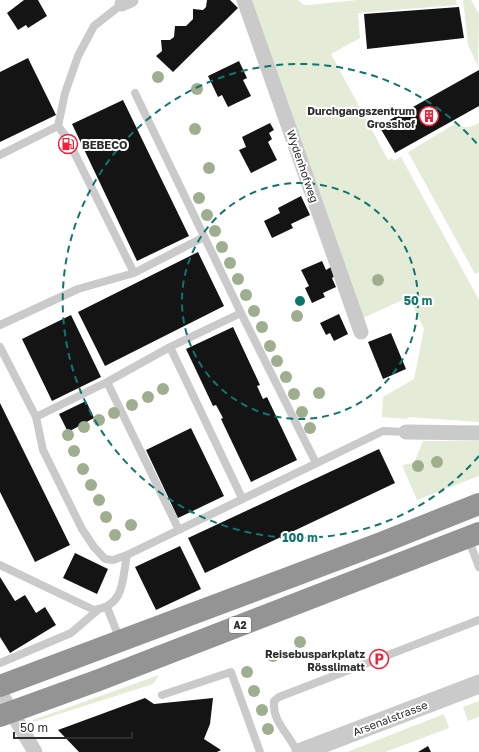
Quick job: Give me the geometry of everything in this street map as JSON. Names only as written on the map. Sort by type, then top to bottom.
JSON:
[{"type":"highway","name":"A2","points":[[0,686],[374,546],[478,504]]},
{"type":"highway","name":"A2","points":[[0,716],[99,680],[473,535]]},
{"type":"street","name":"Wydenhofweg","points":[[244,0],[361,332]]},
{"type":"street","points":[[406,432],[479,433]]},
{"type":"street","name":"Arsenalstrasse","points":[[301,752],[325,748],[479,684]]},
{"type":"street","points":[[0,692],[35,752]]},
{"type":"lane","points":[[126,2],[94,26],[78,56],[65,93],[58,126],[67,138],[134,273]]},
{"type":"lane","points":[[135,93],[241,313],[316,463]]},
{"type":"lane","points":[[0,154],[58,126]]},
{"type":"lane","points":[[0,325],[78,289],[134,273],[204,237]]},
{"type":"lane","points":[[36,417],[107,382],[170,347],[241,313]]},
{"type":"lane","points":[[0,346],[36,417],[43,450],[82,529],[94,547],[105,559],[113,560],[127,555],[383,431],[406,432]]},
{"type":"lane","points":[[170,347],[242,498]]},
{"type":"lane","points":[[107,382],[179,530]]},
{"type":"lane","points":[[473,535],[479,567]]},
{"type":"lane","points":[[0,565],[82,606],[94,610],[107,607],[115,602],[120,592],[127,555]]},
{"type":"lane","points":[[107,607],[121,641]]},
{"type":"lane","points":[[0,663],[72,633],[99,609]]},
{"type":"lane","points":[[297,752],[294,744],[276,717],[274,701],[279,697],[479,620]]},
{"type":"lane","points":[[162,695],[231,672],[260,752]]},
{"type":"green space","points":[[247,0],[298,0],[304,5],[309,5],[357,0],[456,0],[457,5],[358,13],[360,38],[331,54],[388,160],[392,158],[394,161],[401,157],[479,300],[479,422],[408,417],[407,419],[382,417],[383,397],[414,379],[424,329],[409,297],[363,318]]},
{"type":"green space","points":[[463,0],[471,0],[479,14],[478,66],[468,45]]},
{"type":"green space","points":[[456,123],[468,127],[479,123],[479,272],[475,274],[408,152]]},
{"type":"green space","points":[[423,441],[479,441],[479,476],[417,500],[402,465],[414,463]]},
{"type":"green space","points":[[159,675],[153,684],[34,722],[33,720]]},
{"type":"green space","points":[[479,701],[479,717],[468,721],[463,707]]},
{"type":"green space","points":[[444,714],[449,728],[385,752],[347,752]]},
{"type":"building","points":[[24,0],[38,0],[47,16],[28,28],[26,25],[18,30],[7,13]]},
{"type":"building","points":[[207,0],[230,0],[238,8],[173,72],[156,56],[162,51],[161,40],[170,40],[174,37],[175,26],[186,26],[193,19],[193,9],[203,10],[206,7]]},
{"type":"building","points":[[459,7],[464,38],[367,49],[364,14]]},
{"type":"building","points":[[28,58],[56,115],[0,142],[0,72]]},
{"type":"building","points":[[239,61],[247,78],[243,80],[251,96],[228,107],[222,95],[218,97],[208,76]]},
{"type":"building","name":"Durchgangszentrum Grosshof","points":[[479,70],[479,106],[395,153],[379,126]]},
{"type":"building","points":[[123,100],[189,236],[137,261],[72,124]]},
{"type":"building","points":[[270,123],[274,130],[269,133],[272,139],[268,142],[277,160],[251,173],[239,150],[246,147],[242,137]]},
{"type":"building","points":[[301,196],[310,215],[291,224],[293,228],[272,238],[264,221],[280,213],[278,208]]},
{"type":"building","points":[[198,252],[224,306],[105,366],[78,312]]},
{"type":"building","points":[[322,261],[326,270],[331,267],[335,276],[332,278],[336,287],[323,293],[325,297],[312,303],[305,288],[309,286],[301,270]]},
{"type":"building","points":[[339,314],[348,334],[334,341],[330,333],[326,335],[320,323]]},
{"type":"building","points":[[71,315],[101,377],[52,401],[22,339]]},
{"type":"building","points":[[233,327],[260,385],[257,386],[263,399],[267,397],[297,460],[251,482],[221,419],[223,418],[216,405],[213,406],[186,349]]},
{"type":"building","points":[[391,333],[406,369],[383,379],[368,342]]},
{"type":"building","points":[[86,401],[94,418],[68,432],[59,414]]},
{"type":"building","points":[[0,403],[70,545],[35,562],[0,492]]},
{"type":"building","points":[[191,428],[224,496],[178,518],[146,450]]},
{"type":"building","points":[[379,449],[395,483],[205,573],[188,538]]},
{"type":"building","points":[[180,546],[201,589],[156,610],[135,567]]},
{"type":"building","points":[[75,553],[108,569],[97,594],[63,578]]},
{"type":"building","points":[[0,577],[15,601],[25,595],[36,613],[45,607],[56,625],[10,653],[0,637]]},
{"type":"building","points":[[145,698],[154,704],[213,698],[210,724],[204,739],[221,750],[217,752],[79,752],[58,730]]},
{"type":"building","points":[[428,746],[431,752],[418,752]]},
{"type":"place","name":"Durchgangszentrum Grosshof","points":[[429,116]]},
{"type":"place","name":"BEBECO","points":[[68,144]]},
{"type":"place","name":"Reisebusparkplatz Rösslimatt","points":[[379,659]]}]
